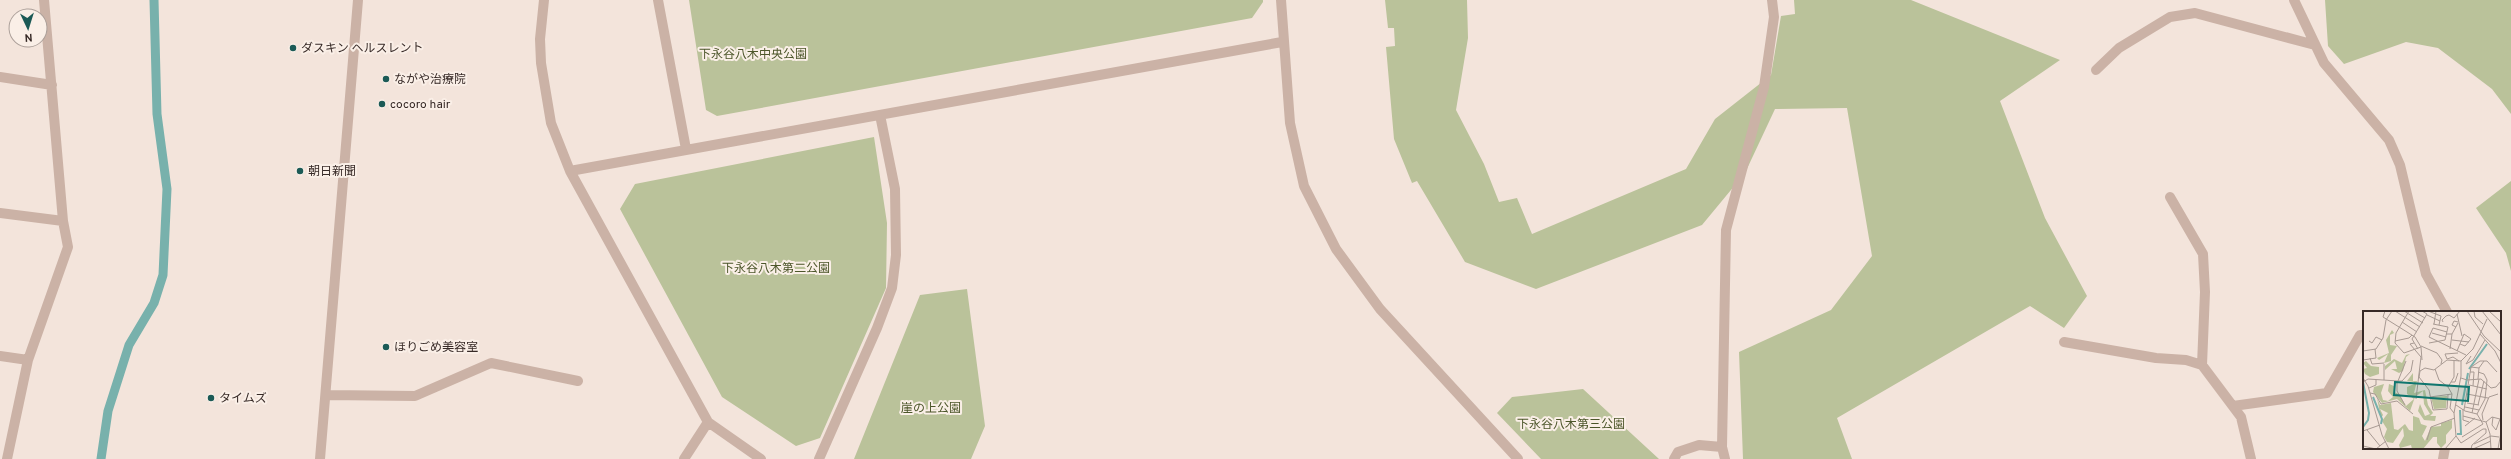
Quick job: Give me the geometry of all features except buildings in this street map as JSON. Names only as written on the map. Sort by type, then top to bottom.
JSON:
[{"type":"street","points":[[7,459],[28,360],[68,247],[63,221],[44,0]]},
{"type":"street","points":[[320,459],[358,0]]},
{"type":"street","points":[[544,0],[540,39],[541,63],[552,122],[570,171],[708,422],[761,459]]},
{"type":"street","points":[[658,0],[686,149]]},
{"type":"street","points":[[1281,0],[1282,42],[1290,122],[1304,186],[1336,249],[1380,309],[1518,459]]},
{"type":"street","points":[[1725,459],[1722,447],[1726,230],[1764,87],[1774,17],[1772,0]]},
{"type":"street","points":[[2294,0],[2324,63],[2389,140],[2400,165],[2426,274],[2446,311]]},
{"type":"street","points":[[2096,70],[2119,48],[2170,17],[2195,13],[2315,45]]},
{"type":"street","points":[[570,171],[1282,42]]},
{"type":"street","points":[[0,77],[52,85]]},
{"type":"street","points":[[819,459],[878,328],[892,288],[896,255],[895,189],[880,114]]},
{"type":"street","points":[[2170,197],[2203,254],[2205,292],[2202,366]]},
{"type":"street","points":[[0,213],[63,221]]},
{"type":"street","points":[[2233,406],[2327,393],[2360,335],[2363,335]]},
{"type":"street","points":[[2064,342],[2156,358],[2186,360],[2202,366],[2241,416],[2252,459]]},
{"type":"street","points":[[0,356],[28,360]]},
{"type":"street","points":[[326,395],[415,396],[491,363],[578,381]]},
{"type":"street","points":[[684,459],[708,422]]},
{"type":"street","points":[[1674,459],[1678,452],[1699,445],[1722,447]]},
{"type":"street","points":[[2443,459],[2445,449]]},
{"type":"green space","name":"下永谷八木中央公園","points":[[689,0],[1263,0],[1263,2],[1252,18],[717,116],[706,110]]},
{"type":"green space","points":[[1385,0],[1467,0],[1468,38],[1456,110],[1484,164],[1499,202],[1517,198],[1532,234],[1686,169],[1715,119],[1771,75],[1781,16],[1795,14],[1794,0],[1911,0],[2060,60],[2000,101],[2045,218],[2087,296],[2064,328],[2030,306],[1837,418],[1852,459],[1743,459],[1739,352],[1831,310],[1872,256],[1847,108],[1775,109],[1745,173],[1702,225],[1536,289],[1465,262],[1417,181],[1412,183],[1394,139],[1386,47],[1395,46],[1394,28],[1388,28]]},
{"type":"green space","points":[[2325,0],[2511,0],[2511,114],[2492,89],[2438,48],[2406,42],[2344,64],[2328,46]]},
{"type":"green space","name":"下永谷八木第二公園","points":[[874,137],[887,223],[886,288],[820,438],[796,446],[722,397],[620,209],[635,184]]},
{"type":"green space","points":[[2511,181],[2511,271],[2506,253],[2476,208]]},
{"type":"green space","name":"崖の上公園","points":[[967,289],[985,426],[971,459],[854,459],[920,295]]},
{"type":"green space","name":"下永谷八木第三公園","points":[[1583,389],[1659,459],[1541,459],[1497,413],[1512,397]]},
{"type":"waterway","points":[[101,459],[108,411],[129,345],[154,303],[163,275],[167,189],[157,114],[154,0]]},
{"type":"place","name":"ダスキン ヘルスレント","points":[[293,48]]},
{"type":"place","name":"ながや治療院","points":[[386,79]]},
{"type":"place","name":"cocoro hair","points":[[382,104]]},
{"type":"place","name":"朝日新聞","points":[[300,171]]},
{"type":"place","name":"ほりごめ美容室","points":[[386,347]]},
{"type":"place","name":"タイムズ","points":[[211,398]]}]
